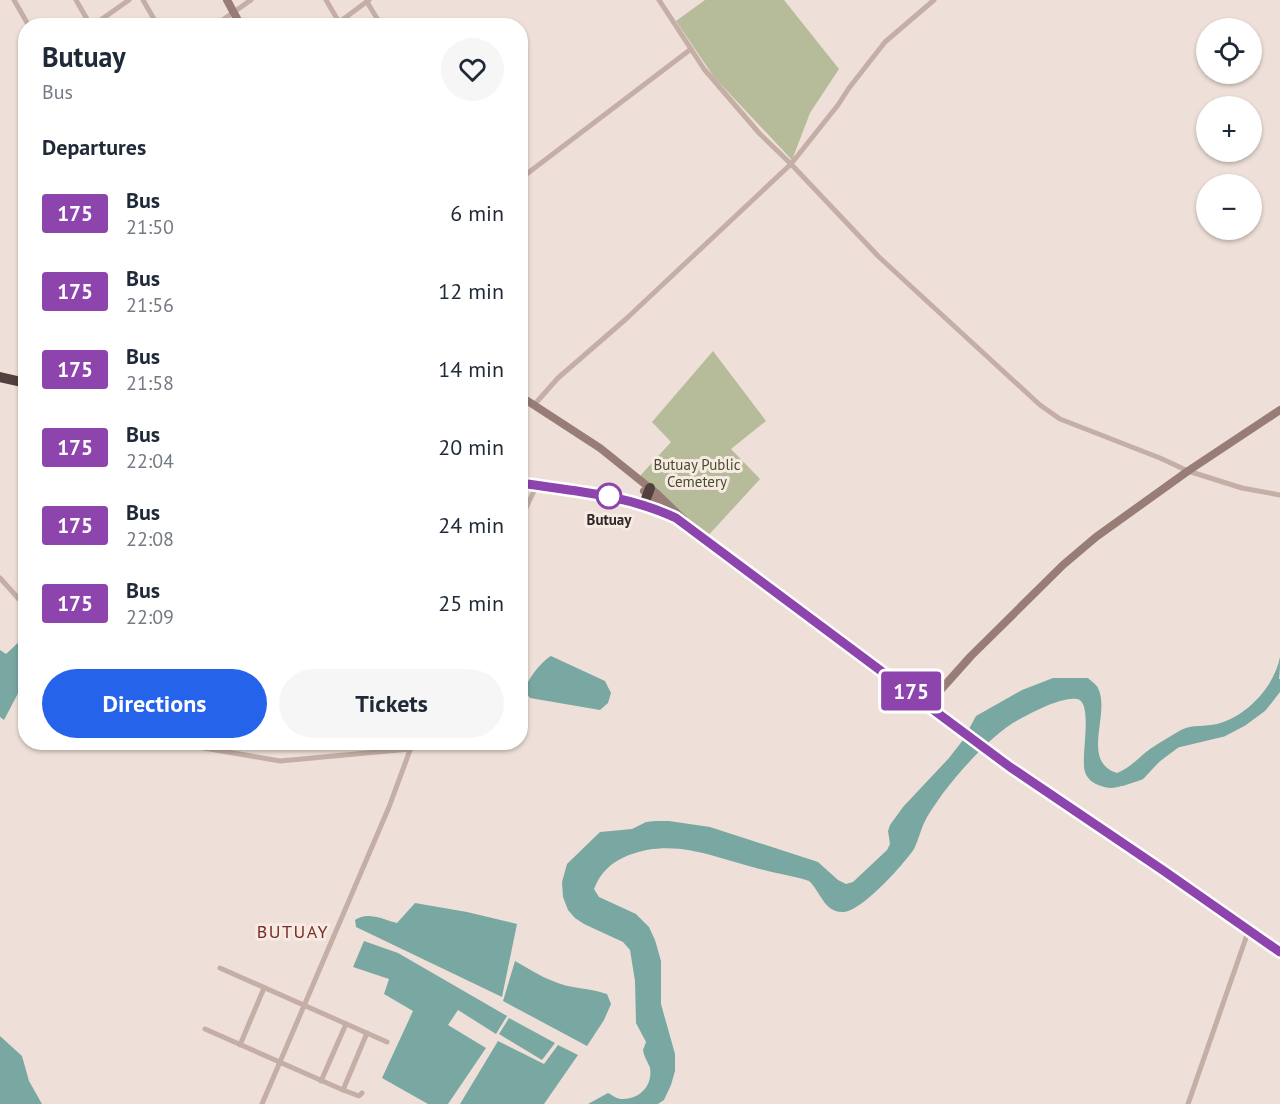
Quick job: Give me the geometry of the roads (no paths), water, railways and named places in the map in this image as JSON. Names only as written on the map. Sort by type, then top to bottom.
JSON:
[{"type":"highway","points":[[0,377],[18,381]]},
{"type":"highway","points":[[528,484],[647,495],[994,755],[1280,952]]},
{"type":"street","points":[[14,0],[24,18]]},
{"type":"street","points":[[76,0],[87,18]]},
{"type":"street","points":[[103,18],[129,0]]},
{"type":"street","points":[[143,0],[153,18]]},
{"type":"street","points":[[227,0],[237,18]]},
{"type":"street","points":[[224,18],[251,0]]},
{"type":"street","points":[[326,0],[334,18]]},
{"type":"street","points":[[659,0],[719,88],[759,133],[879,257],[1040,405],[1060,419],[1161,458],[1188,471],[1242,488],[1280,495]]},
{"type":"street","points":[[534,405],[558,378],[626,319],[791,164],[885,42],[934,0]]},
{"type":"street","points":[[344,18],[368,1],[377,18]]},
{"type":"street","points":[[528,173],[691,49]]},
{"type":"street","points":[[528,401],[584,439],[647,495],[696,531]]},
{"type":"street","points":[[928,704],[971,656],[1096,537],[1188,471],[1280,410]]},
{"type":"street","points":[[528,504],[537,485]]},
{"type":"street","points":[[0,578],[18,598]]},
{"type":"street","points":[[216,750],[280,761],[376,750]]},
{"type":"street","points":[[262,1104],[389,807],[410,750]]},
{"type":"street","points":[[1188,1104],[1248,930]]},
{"type":"street","points":[[220,968],[387,1042]]},
{"type":"street","points":[[240,1045],[264,988]]},
{"type":"street","points":[[321,1081],[346,1024]]},
{"type":"street","points":[[205,1029],[321,1081],[359,1096],[362,1094]]},
{"type":"street","points":[[343,1090],[367,1033]]},
{"type":"water","points":[[18,643],[18,693],[4,720],[0,717],[0,650],[6,654]]},
{"type":"water","points":[[551,656],[605,681],[611,693],[608,703],[600,710],[530,698],[528,695],[529,680]]},
{"type":"water","points":[[1280,657],[1279,679],[1274,689],[1268,698],[1250,714],[1219,730],[1178,739],[1132,780],[1112,788],[1093,783],[1085,772],[1086,720],[1082,702],[1077,699],[1063,700],[1018,720],[998,734],[966,765],[930,813],[909,856],[882,886],[852,910],[837,911],[827,906],[809,881],[697,852],[663,848],[646,850],[617,861],[604,872],[594,889],[599,897],[636,914],[649,927],[655,940],[661,961],[661,1004],[675,1054],[675,1071],[664,1100],[658,1104],[588,1104],[608,1093],[619,1099],[634,1097],[647,1086],[650,1075],[650,1068],[643,1050],[646,1042],[636,1023],[635,981],[630,950],[623,942],[575,918],[568,910],[563,897],[562,882],[567,864],[600,832],[632,829],[646,822],[655,821],[710,827],[818,862],[846,884],[853,882],[887,850],[890,844],[888,831],[890,825],[903,807],[949,758],[963,740],[976,716],[1022,690],[1053,678],[1088,678],[1098,688],[1101,699],[1098,736],[1100,758],[1106,767],[1117,773],[1181,730],[1217,724],[1249,707],[1258,699],[1272,679]]},
{"type":"water","points":[[415,903],[517,924],[502,997],[356,927],[355,920],[365,916],[397,923]]},
{"type":"water","points":[[364,941],[398,953],[507,1016],[496,1034],[458,1010],[448,1025],[486,1048],[448,1104],[428,1104],[382,1078],[413,1011],[384,994],[389,979],[353,967]]},
{"type":"water","points":[[515,961],[558,983],[607,994],[611,1004],[604,1020],[587,1046],[503,1001]]},
{"type":"water","points":[[509,1018],[555,1043],[542,1060],[499,1034]]},
{"type":"water","points":[[0,1036],[22,1056],[29,1081],[42,1104],[0,1104]]},
{"type":"water","points":[[498,1041],[544,1064],[558,1045],[578,1055],[544,1104],[460,1104]]},
{"type":"waterway","points":[[1122,781],[1140,775],[1156,758],[1176,743],[1222,732],[1243,721],[1262,707],[1280,684]]},
{"type":"place","name":"Butuay","points":[[609,496]]},
{"type":"district","name":"BUTUAY","points":[[293,932]]},
{"type":"park label","name":"Butuay Public Cemetery","points":[[697,474]]}]
